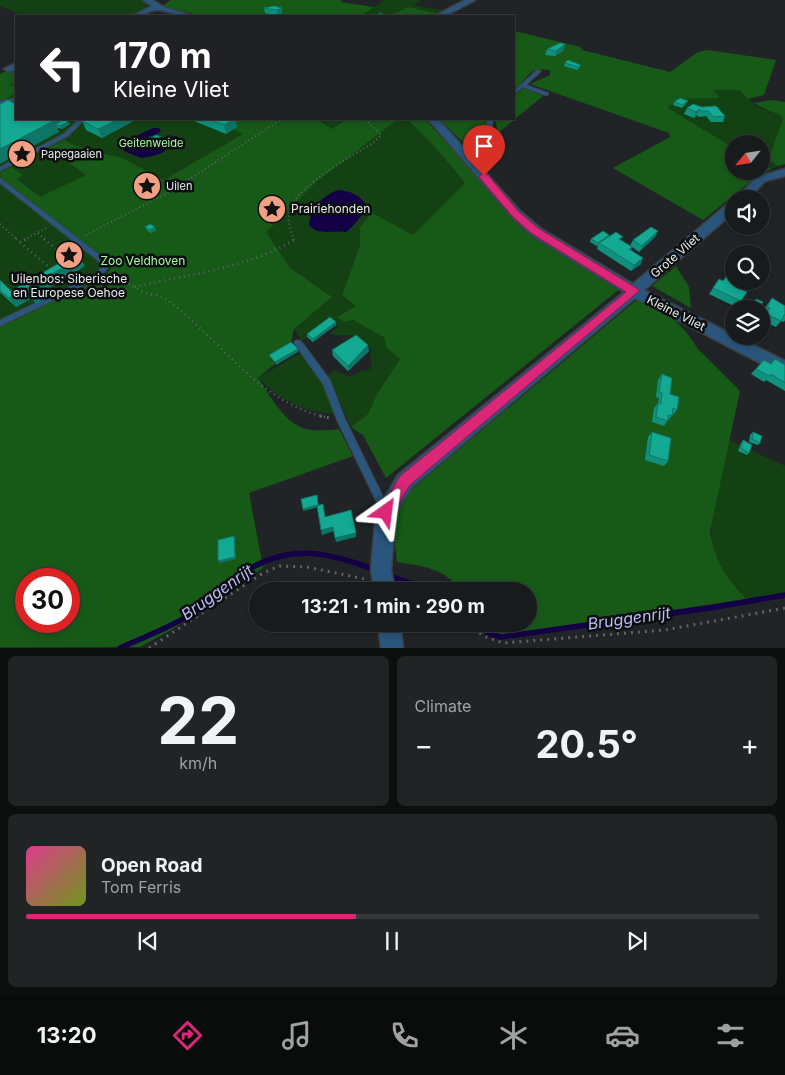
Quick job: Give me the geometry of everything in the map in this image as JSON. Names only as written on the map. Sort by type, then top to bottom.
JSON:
[{"type":"street","points":[[147,0],[156,7],[185,15]]},
{"type":"street","points":[[441,15],[471,0]]},
{"type":"street","points":[[138,15],[156,7]]},
{"type":"street","name":"Kleine Vliet","points":[[434,120],[516,214],[534,231],[634,291],[785,369]]},
{"type":"street","points":[[750,190],[761,179],[785,172]]},
{"type":"street","name":"Grote Vliet","points":[[383,582],[381,570],[386,512],[405,480],[634,291],[725,213]]},
{"type":"street","points":[[390,632],[392,648]]},
{"type":"lane","points":[[515,92],[539,71]]},
{"type":"lane","points":[[522,85],[546,94]]},
{"type":"lane","points":[[0,102],[15,99]]},
{"type":"lane","points":[[0,169],[66,135],[81,120]]},
{"type":"lane","points":[[462,151],[478,146],[485,140],[490,130],[490,120]]},
{"type":"lane","points":[[0,180],[104,262],[106,266],[98,276],[0,323]]},
{"type":"lane","points":[[298,343],[327,382],[341,420],[386,512]]},
{"type":"path","points":[[76,240],[171,191],[280,120]]},
{"type":"path","points":[[135,287],[258,258],[294,240],[288,224],[291,205],[310,185],[373,143],[381,135],[366,120]]},
{"type":"path","points":[[0,224],[56,273]]},
{"type":"path","points":[[20,242],[54,224]]},
{"type":"path","points":[[38,232],[65,256]]},
{"type":"path","points":[[106,266],[142,291],[165,298],[262,387],[291,407],[314,416],[341,420]]},
{"type":"path","points":[[250,582],[263,573],[280,566],[307,567],[365,582]]},
{"type":"path","points":[[149,648],[249,582]]},
{"type":"path","points":[[478,632],[483,636],[503,643],[665,630],[785,608]]},
{"type":"green space","points":[[0,0],[142,0],[149,7],[133,15],[22,15],[0,6]]},
{"type":"green space","points":[[171,0],[342,0],[340,2],[374,7],[363,15],[198,15],[162,6]]},
{"type":"green space","points":[[384,0],[421,0],[414,5],[444,11],[439,13],[408,7],[391,15],[363,15]]},
{"type":"green space","points":[[408,7],[442,14],[440,15],[391,15]]},
{"type":"green space","points":[[515,31],[581,47],[582,50],[670,72],[698,52],[707,50],[776,60],[764,95],[748,99],[740,90],[715,90],[720,98],[685,99],[672,104],[668,108],[725,143],[725,180],[753,180],[740,190],[725,190],[725,202],[703,220],[613,168],[670,137],[669,133],[530,84],[550,75],[550,70],[542,69],[532,71],[515,89]]},
{"type":"green space","points":[[15,67],[15,82],[8,86],[15,85],[15,93],[6,100],[15,99],[15,113],[0,116],[0,74]]},
{"type":"green space","name":"Zoo Veldhoven","points":[[15,72],[15,120],[408,120],[425,137],[442,149],[439,152],[465,183],[413,235],[377,216],[360,233],[360,244],[342,295],[356,306],[338,316],[344,322],[353,320],[385,338],[387,347],[400,359],[377,394],[368,414],[351,427],[328,375],[334,370],[350,377],[362,370],[367,371],[372,367],[370,357],[372,349],[357,337],[329,334],[338,327],[331,320],[302,341],[294,329],[332,297],[238,368],[249,493],[263,568],[171,630],[140,647],[0,648],[0,78]]},
{"type":"green space","points":[[524,88],[543,96],[515,119],[515,94]]},
{"type":"green space","points":[[740,90],[755,105],[781,116],[783,119],[770,155],[770,135],[725,135],[725,143],[668,108],[672,104],[684,99],[720,98],[714,91]]},
{"type":"green space","points":[[772,100],[785,102],[785,164],[778,166],[770,161],[770,155],[783,119],[781,116],[753,103]]},
{"type":"green space","name":"Zoo Veldhoven","points":[[214,120],[318,120],[332,129],[346,120],[397,120],[316,182],[266,232],[290,268],[332,297],[294,329],[289,352],[258,378],[289,420],[296,425],[312,430],[339,429],[353,456],[249,493],[263,568],[171,630],[140,647],[0,647],[0,326],[18,319],[107,274],[113,265],[2,180],[0,173],[11,167],[23,175],[17,179],[40,197],[86,175],[48,148],[64,140],[86,150],[122,158],[164,180],[243,134]]},
{"type":"green space","points":[[408,120],[426,120],[519,224],[532,235],[622,287],[386,478],[363,435],[351,427],[368,414],[377,394],[400,359],[386,347],[385,338],[353,320],[344,322],[337,317],[356,306],[342,295],[360,245],[360,227],[372,213],[413,235],[465,183],[435,147]]},
{"type":"green space","points":[[440,120],[485,120],[486,128],[481,134],[465,144]]},
{"type":"green space","points":[[495,120],[514,120],[498,133]]},
{"type":"green space","points":[[770,161],[778,166],[770,168]]},
{"type":"green space","points":[[676,266],[689,287],[691,308],[652,286]]},
{"type":"green space","points":[[640,297],[667,312],[687,333],[698,349],[740,391],[710,531],[714,551],[722,568],[732,584],[746,599],[537,630],[537,582],[454,582],[433,569],[397,562],[394,534],[395,519],[406,494]]},
{"type":"green space","points":[[302,352],[323,383],[337,414],[314,411],[294,404],[276,393],[258,378]]},
{"type":"green space","points":[[729,440],[785,466],[785,594],[746,599],[725,577],[716,557],[712,541],[711,524],[716,490]]},
{"type":"green space","points":[[494,632],[521,632],[501,635]]},
{"type":"shaded area","points":[[153,128],[159,128],[161,131],[141,139],[140,145],[148,148],[159,144],[169,137],[176,136],[178,138],[168,144],[164,152],[153,156],[141,158],[124,151],[123,145],[125,141]]},
{"type":"shaded area","points":[[338,190],[347,191],[358,196],[367,206],[363,213],[346,232],[321,232],[313,228],[309,225],[310,219],[318,203]]},
{"type":"building","points":[[274,6],[282,8],[277,10],[264,8]]},
{"type":"building","points":[[560,43],[565,44],[556,51],[547,49]]},
{"type":"building","points":[[568,60],[581,65],[578,67],[565,63]]},
{"type":"building","points":[[680,98],[688,101],[683,105],[674,102]]},
{"type":"building","points":[[8,100],[15,104],[15,120],[53,121],[0,149],[0,104]]},
{"type":"building","points":[[693,104],[702,107],[716,106],[725,116],[714,117],[708,111],[699,109],[696,112],[687,108]]},
{"type":"building","points":[[62,120],[68,122],[60,126],[56,124]]},
{"type":"building","points":[[84,120],[116,120],[98,129],[82,121]]},
{"type":"building","points":[[211,120],[232,120],[224,125]]},
{"type":"building","points":[[156,135],[161,137],[155,140],[151,138]]},
{"type":"building","points":[[150,224],[155,227],[150,230],[145,227]]},
{"type":"building","points":[[651,227],[658,231],[642,246],[633,240]]},
{"type":"building","points":[[603,231],[609,235],[598,243],[591,239]]},
{"type":"building","points":[[616,232],[623,237],[619,239],[632,247],[629,249],[643,258],[634,265],[599,243]]},
{"type":"building","points":[[75,254],[80,258],[9,298],[0,290],[0,280],[11,291]]},
{"type":"building","points":[[725,278],[725,290],[743,290],[747,292],[742,300],[713,288],[719,279],[723,281]]},
{"type":"building","points":[[42,292],[43,294],[33,300],[32,297]]},
{"type":"building","points":[[772,298],[785,306],[785,314],[781,321],[770,316],[770,302]]},
{"type":"building","points":[[330,317],[336,322],[313,339],[307,334]]},
{"type":"building","points":[[356,335],[368,345],[348,366],[332,350]]},
{"type":"building","points":[[291,342],[298,349],[275,362],[269,355]]},
{"type":"building","points":[[775,359],[785,365],[785,383],[771,374],[769,376],[756,369],[764,360],[771,364]]},
{"type":"building","points":[[662,374],[672,378],[670,394],[679,397],[677,410],[673,408],[672,416],[668,415],[668,421],[656,417],[658,403],[661,404],[662,393],[659,392]]},
{"type":"building","points":[[652,432],[671,438],[668,461],[649,455]]},
{"type":"building","points":[[753,432],[762,436],[760,443],[752,439]]},
{"type":"building","points":[[743,440],[752,445],[749,453],[741,448]]},
{"type":"building","points":[[317,495],[318,505],[303,509],[301,499]]},
{"type":"building","points":[[323,504],[325,517],[351,510],[356,533],[335,538],[333,527],[321,530],[317,506]]},
{"type":"building","points":[[234,536],[235,557],[218,561],[218,540]]},
{"type":"waterway","name":"Bruggenrijt","points":[[120,648],[181,620],[237,577],[254,566],[271,559],[304,553],[321,554],[375,570]]},
{"type":"waterway","name":"Bruggenrijt","points":[[393,577],[407,582]]},
{"type":"waterway","name":"Bruggenrijt","points":[[487,632],[501,637],[710,608],[785,595]]},
{"type":"place","name":"Papegaaien","points":[[22,154]]},
{"type":"place","name":"Uilen","points":[[147,186]]},
{"type":"place","name":"Prairiehonden","points":[[272,209]]},
{"type":"place","name":"Uilenbos: Siberische en Europese Oehoe","points":[[69,255]]},
{"type":"route","points":[[386,512],[405,480],[634,291],[534,231],[516,214],[484,176]]},
{"type":"park label","name":"Geitenweide","points":[[151,143]]}]
